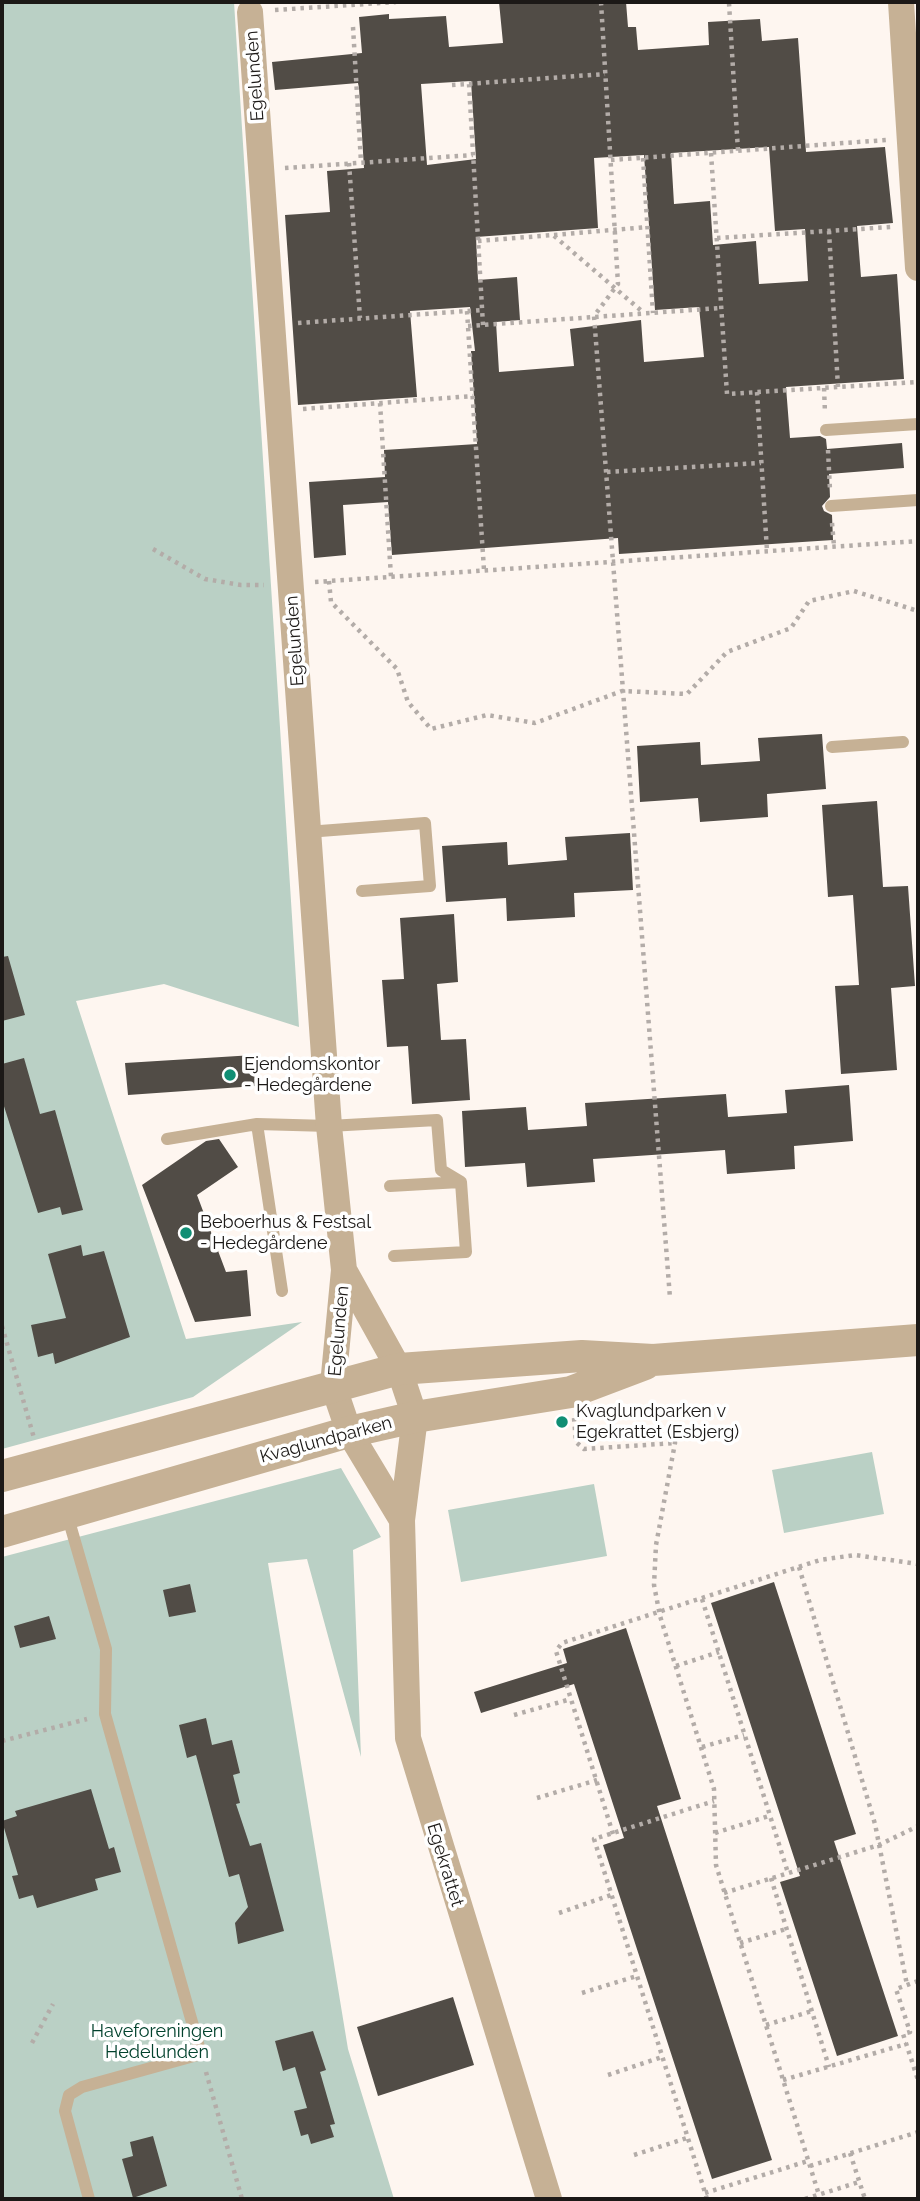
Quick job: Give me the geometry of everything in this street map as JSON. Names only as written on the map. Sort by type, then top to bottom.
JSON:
[{"type":"street","points":[[901,2],[918,268]]},
{"type":"street","name":"Egelunden","points":[[250,12],[307,832],[329,1126],[344,1270],[333,1385],[349,1432]]},
{"type":"street","name":"Egelunden","points":[[344,1270],[399,1368],[415,1417]]},
{"type":"street","name":"Kvaglundparken","points":[[2,1476],[399,1368],[582,1356],[653,1360],[918,1340]]},
{"type":"street","name":"Kvaglundparken","points":[[2,1532],[349,1432],[415,1417],[571,1392],[653,1360]]},
{"type":"street","name":"Egekrattet","points":[[415,1417],[402,1520],[408,1738],[549,2199]]},
{"type":"street","name":"Egekrattet","points":[[349,1432],[402,1520]]},
{"type":"lane","points":[[826,430],[918,424]]},
{"type":"lane","points":[[831,506],[918,500]]},
{"type":"lane","points":[[832,747],[903,742]]},
{"type":"lane","points":[[307,832],[425,822],[430,886],[362,891]]},
{"type":"lane","points":[[167,1139],[257,1124],[329,1126],[437,1120],[440,1170],[461,1182]]},
{"type":"lane","points":[[257,1124],[282,1291]]},
{"type":"lane","points":[[390,1186],[461,1182]]},
{"type":"lane","points":[[394,1256],[466,1252],[461,1182]]},
{"type":"lane","points":[[66,1514],[106,1648],[105,1714],[201,2054],[82,2087],[69,2095],[65,2111],[89,2199]]},
{"type":"path","points":[[250,12],[396,2]]},
{"type":"path","points":[[601,2],[618,284],[594,316],[670,1298]]},
{"type":"path","points":[[729,3],[738,151]]},
{"type":"path","points":[[352,27],[361,162]]},
{"type":"path","points":[[452,85],[605,74]]},
{"type":"path","points":[[469,84],[483,325]]},
{"type":"path","points":[[611,160],[910,139]]},
{"type":"path","points":[[711,153],[727,394],[918,382]]},
{"type":"path","points":[[262,169],[473,155]]},
{"type":"path","points":[[643,158],[653,313]]},
{"type":"path","points":[[349,163],[360,318]]},
{"type":"path","points":[[717,238],[916,226]]},
{"type":"path","points":[[478,241],[647,227]]},
{"type":"path","points":[[829,231],[838,387]]},
{"type":"path","points":[[553,235],[645,313]]},
{"type":"path","points":[[468,326],[721,308]]},
{"type":"path","points":[[273,325],[482,310]]},
{"type":"path","points":[[467,311],[484,570]]},
{"type":"path","points":[[824,388],[834,547]]},
{"type":"path","points":[[757,392],[767,551]]},
{"type":"path","points":[[279,411],[473,397]]},
{"type":"path","points":[[380,403],[391,577]]},
{"type":"path","points":[[607,472],[761,463]]},
{"type":"path","points":[[153,549],[205,579],[242,585],[291,584],[918,541]]},
{"type":"path","points":[[328,581],[331,602],[397,669],[408,702],[431,729],[487,715],[535,723],[622,691],[687,694],[727,652],[791,628],[808,601],[854,591],[918,611]]},
{"type":"path","points":[[2,1323],[41,1464]]},
{"type":"path","points":[[674,1424],[675,1443],[656,1545],[654,1585],[659,1613],[714,1790],[716,1865],[819,2195]]},
{"type":"path","points":[[575,1427],[576,1442],[584,1448],[675,1443]]},
{"type":"path","points":[[613,1833],[556,1651],[562,1643],[820,1560],[855,1555],[918,1564]]},
{"type":"path","points":[[799,1567],[879,1845],[907,1985]]},
{"type":"path","points":[[702,1599],[788,1873]]},
{"type":"path","points":[[676,1666],[719,1652]]},
{"type":"path","points":[[514,1715],[571,1699]]},
{"type":"path","points":[[2,1741],[105,1714]]},
{"type":"path","points":[[701,1748],[744,1735]]},
{"type":"path","points":[[537,1798],[597,1780]]},
{"type":"path","points":[[715,1801],[594,1839],[706,2196],[918,2132]]},
{"type":"path","points":[[715,1833],[769,1816]]},
{"type":"path","points":[[724,1893],[879,1845],[918,1826]]},
{"type":"path","points":[[771,1878],[829,2067]]},
{"type":"path","points":[[559,1913],[611,1895]]},
{"type":"path","points":[[740,1943],[786,1929]]},
{"type":"path","points":[[582,1993],[637,1976]]},
{"type":"path","points":[[918,1981],[897,1989],[910,2032],[903,2034],[918,2080]]},
{"type":"path","points":[[32,2043],[53,2004]]},
{"type":"path","points":[[766,2025],[812,2011]]},
{"type":"path","points":[[783,2080],[906,2043]]},
{"type":"path","points":[[201,2054],[242,2199]]},
{"type":"path","points":[[608,2075],[662,2057]]},
{"type":"path","points":[[634,2155],[687,2138]]},
{"type":"path","points":[[850,2153],[865,2199]]},
{"type":"path","points":[[805,2199],[859,2182]]},
{"type":"green space","points":[[2,2],[234,2],[299,1027],[164,984],[76,1001],[186,1339],[302,1322],[193,1397],[2,1449]]},
{"type":"green space","points":[[872,1452],[884,1514],[784,1533],[772,1470]]},
{"type":"green space","name":"Haveforeningen Hedelunden","points":[[341,1468],[381,1537],[353,1550],[361,1757],[307,1559],[268,1563],[348,2049],[394,2199],[2,2199],[2,1557]]},
{"type":"green space","points":[[594,1484],[607,1556],[461,1582],[448,1510]]},
{"type":"building","points":[[499,2],[626,2],[628,27],[636,27],[638,50],[709,45],[708,22],[760,19],[762,41],[798,38],[806,152],[885,147],[893,223],[857,226],[861,277],[897,274],[904,379],[786,387],[790,438],[820,436],[826,439],[827,449],[902,443],[904,468],[829,474],[830,497],[822,506],[824,511],[832,515],[833,540],[619,554],[618,538],[392,555],[388,502],[343,505],[346,555],[314,558],[309,482],[385,477],[384,450],[477,444],[471,351],[475,351],[470,307],[410,311],[417,397],[298,405],[285,215],[330,212],[327,171],[364,168],[359,88],[358,83],[275,90],[272,62],[362,53],[359,17],[389,14],[389,19],[446,16],[449,47],[503,43]],"holes":[[[471,81],[476,159],[427,165],[421,84]],[[769,147],[775,231],[805,229],[808,281],[759,284],[756,241],[713,245],[710,201],[674,204],[671,153]],[[644,155],[655,310],[699,307],[704,357],[644,362],[641,320],[570,329],[574,366],[499,372],[496,322],[520,320],[517,277],[478,280],[476,237],[598,228],[594,158]]]},
{"type":"building","points":[[822,734],[826,789],[767,794],[768,817],[700,822],[698,798],[640,802],[637,746],[700,742],[701,765],[760,761],[758,738]]},
{"type":"building","points":[[877,801],[883,887],[908,886],[915,986],[891,988],[897,1070],[841,1074],[835,986],[859,985],[853,895],[828,897],[822,805]]},
{"type":"building","points":[[630,833],[633,890],[574,893],[575,917],[507,921],[506,898],[446,902],[442,846],[507,842],[508,865],[567,860],[565,837]]},
{"type":"building","points":[[454,914],[458,982],[437,984],[441,1040],[466,1039],[470,1100],[412,1104],[408,1046],[387,1047],[382,980],[404,979],[400,918]]},
{"type":"building","points":[[8,956],[25,1015],[2,1021],[2,957]]},
{"type":"building","points":[[254,1055],[256,1086],[128,1095],[125,1063]]},
{"type":"building","points":[[24,1058],[40,1114],[55,1110],[83,1210],[62,1215],[60,1207],[38,1213],[2,1100],[2,1064]]},
{"type":"building","points":[[849,1085],[853,1141],[794,1146],[795,1169],[727,1174],[725,1150],[593,1159],[595,1182],[527,1187],[525,1163],[465,1167],[462,1111],[526,1107],[528,1130],[587,1126],[585,1103],[726,1094],[728,1117],[787,1113],[785,1090]]},
{"type":"building","name":"Beboerhus & Festsal - Hedegårdene","points":[[219,1139],[238,1167],[197,1195],[226,1272],[247,1270],[251,1316],[195,1322],[142,1185],[206,1141]]},
{"type":"building","points":[[81,1245],[83,1256],[104,1251],[130,1337],[55,1364],[53,1353],[38,1357],[31,1325],[66,1318],[48,1254]]},
{"type":"building","points":[[774,1582],[856,1834],[834,1841],[898,2036],[837,2056],[780,1882],[800,1876],[711,1603]]},
{"type":"building","points":[[190,1584],[196,1612],[169,1617],[163,1590]]},
{"type":"building","points":[[49,1616],[56,1639],[20,1648],[14,1626]]},
{"type":"building","points":[[626,1628],[681,1799],[657,1806],[772,2160],[712,2179],[603,1845],[624,1838],[574,1684],[481,1713],[474,1692],[567,1663],[563,1649]]},
{"type":"building","points":[[206,1718],[212,1745],[232,1740],[240,1773],[233,1775],[240,1803],[236,1804],[250,1846],[261,1843],[284,1931],[238,1944],[235,1923],[248,1907],[239,1874],[229,1877],[196,1755],[187,1758],[179,1725]]},
{"type":"building","points":[[91,1789],[109,1849],[114,1847],[121,1872],[95,1879],[98,1890],[37,1908],[33,1895],[19,1899],[12,1876],[18,1875],[2,1821],[17,1816],[15,1811]]},
{"type":"building","points":[[453,1997],[474,2065],[378,2096],[357,2027]]},
{"type":"building","points":[[313,2031],[326,2070],[320,2072],[335,2124],[330,2125],[334,2137],[311,2144],[308,2134],[301,2136],[294,2111],[307,2108],[295,2067],[283,2071],[275,2041]]},
{"type":"building","points":[[153,2136],[167,2186],[133,2198],[122,2159],[133,2156],[130,2142]]},
{"type":"place","name":"Ejendomskontor - Hedegårdene","points":[[230,1075]]},
{"type":"place","name":"Beboerhus & Festsal - Hedegårdene","points":[[186,1233]]},
{"type":"place","name":"Kvaglundparken v Egekrattet (Esbjerg)","points":[[562,1422]]}]
